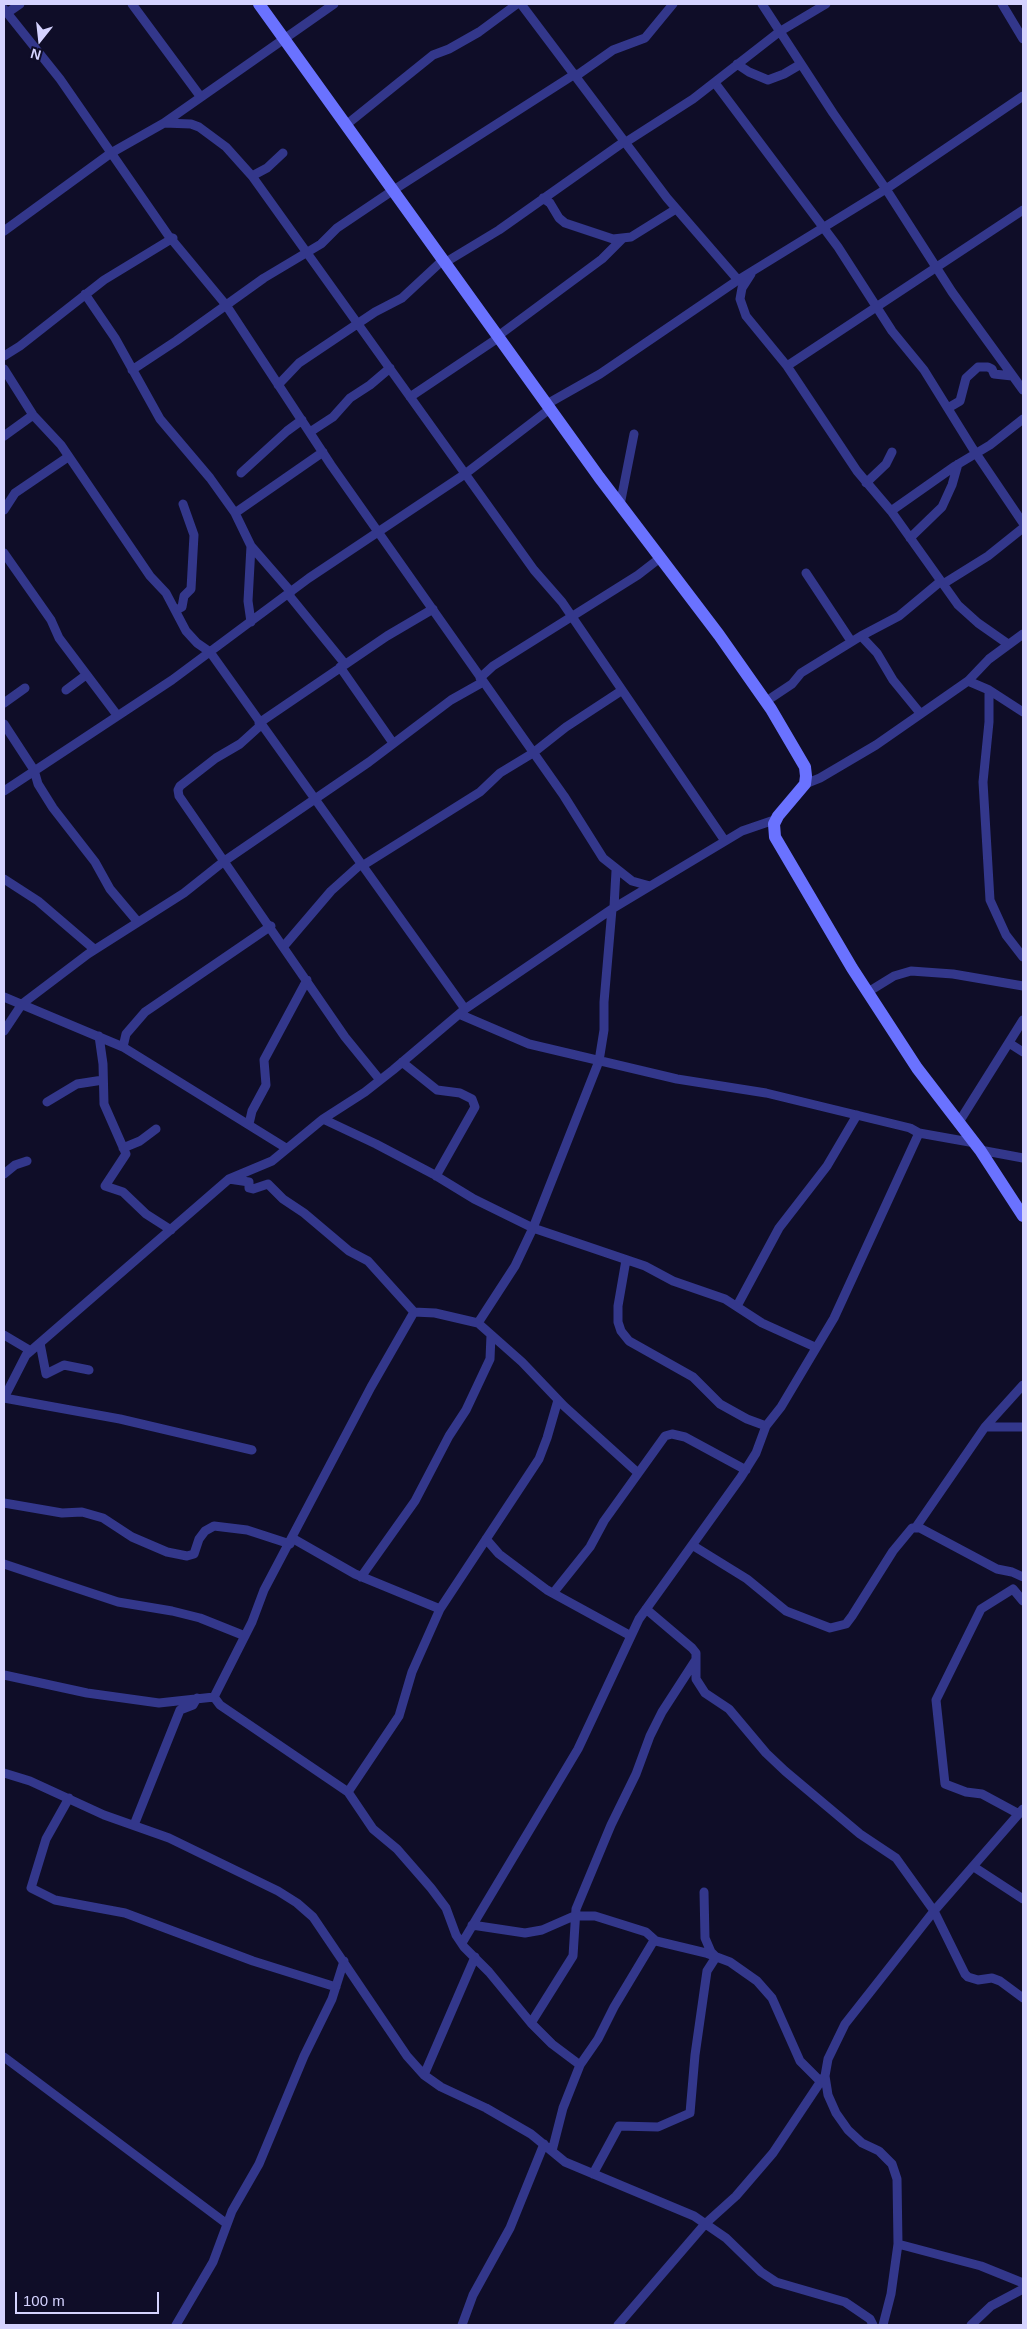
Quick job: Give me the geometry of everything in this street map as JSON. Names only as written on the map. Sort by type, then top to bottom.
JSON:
[{"type":"street","points":[[20,4],[6,11],[60,79],[168,235],[173,238],[226,305],[323,452],[564,796],[603,858],[616,871],[632,881],[650,886]]},
{"type":"street","points":[[132,4],[200,96]]},
{"type":"street","points":[[260,4],[392,191],[445,260],[498,337],[620,505],[719,635],[765,702],[804,767],[805,784]]},
{"type":"street","points":[[4,231],[111,153],[164,123],[334,4]]},
{"type":"street","points":[[346,126],[433,55],[450,49],[479,32],[519,4],[576,75],[676,208],[738,280]]},
{"type":"street","points":[[660,4],[665,12]]},
{"type":"street","points":[[132,370],[264,278],[321,244],[337,228],[392,191],[613,50],[645,38],[673,4]]},
{"type":"street","points":[[762,4],[966,312],[1023,390]]},
{"type":"street","points":[[278,385],[299,362],[389,303],[402,298],[445,260],[499,230],[626,141],[715,83],[779,32],[826,4]]},
{"type":"street","points":[[1002,4],[1023,39]]},
{"type":"street","points":[[737,64],[768,80],[784,74],[801,64]]},
{"type":"street","points":[[715,83],[823,228],[892,331],[924,370],[1023,523]]},
{"type":"street","points":[[4,791],[148,696],[289,593],[465,474],[549,406],[636,350],[738,280],[751,274],[886,189],[1023,96]]},
{"type":"street","points":[[164,123],[191,124],[199,127],[226,147],[252,176],[534,570],[562,602],[725,841]]},
{"type":"street","points":[[252,176],[267,168],[284,153]]},
{"type":"street","points":[[543,198],[550,203],[559,218],[565,223],[613,239],[631,236],[676,208]]},
{"type":"street","points":[[787,366],[876,305],[1023,210]]},
{"type":"street","points":[[4,356],[20,346],[85,294],[173,238]]},
{"type":"street","points":[[410,397],[498,337],[602,259],[623,238]]},
{"type":"street","points":[[751,274],[742,288],[742,307],[746,316],[787,366],[866,483],[891,511],[942,583],[965,611],[1008,644]]},
{"type":"street","points":[[85,294],[115,338],[160,419],[210,478],[235,513],[251,546],[289,593],[342,666],[393,743]]},
{"type":"street","points":[[948,408],[960,401],[966,378],[978,367],[988,367],[992,369],[994,374],[1012,376]]},
{"type":"street","points":[[310,432],[333,417],[350,398],[370,385],[390,368]]},
{"type":"street","points":[[4,369],[33,415],[61,445],[150,576],[166,593],[186,631],[197,643],[210,652],[362,865],[462,1011],[530,1044],[714,1087],[766,1093],[1023,1158]]},
{"type":"street","points":[[4,436],[33,415]]},
{"type":"street","points":[[891,511],[1023,419]]},
{"type":"street","points":[[241,473],[287,431],[302,420]]},
{"type":"street","points":[[620,505],[634,434]]},
{"type":"street","points":[[235,513],[323,452]]},
{"type":"street","points":[[866,483],[886,464],[892,452]]},
{"type":"street","points":[[4,510],[14,494],[68,457]]},
{"type":"street","points":[[910,538],[942,507],[958,464]]},
{"type":"street","points":[[176,610],[182,606],[184,596],[191,589],[194,535],[183,504]]},
{"type":"street","points":[[765,702],[792,684],[801,673],[861,636],[899,616],[942,583],[988,556],[1023,528]]},
{"type":"street","points":[[251,546],[248,601],[251,622]]},
{"type":"street","points":[[4,553],[86,675],[117,715]]},
{"type":"street","points":[[4,1030],[22,1004],[94,949],[184,893],[223,862],[481,680],[493,666],[572,618],[638,575],[660,558]]},
{"type":"street","points":[[806,573],[850,638]]},
{"type":"street","points":[[380,1080],[345,1037],[271,926],[223,862],[179,796],[178,790],[184,782],[216,758],[240,744],[260,724],[342,666],[433,609]]},
{"type":"street","points":[[1023,634],[1008,644],[968,681],[876,745],[820,778],[805,784],[774,824],[775,837],[868,992],[917,1068],[977,1147],[1023,1216]]},
{"type":"street","points":[[861,636],[874,649],[893,680],[920,713]]},
{"type":"street","points":[[66,690],[86,675]]},
{"type":"street","points":[[968,681],[988,690],[1023,712]]},
{"type":"street","points":[[4,703],[25,688]]},
{"type":"street","points":[[988,690],[989,722],[983,782],[990,900],[1006,935],[1023,957]]},
{"type":"street","points":[[284,946],[330,891],[362,865],[480,792],[500,772],[533,753],[566,727],[621,691]]},
{"type":"street","points":[[4,724],[34,770],[38,784],[53,808],[95,862],[110,889],[137,921]]},
{"type":"street","points":[[252,1450],[120,1419],[4,1398],[6,1383],[31,1351],[229,1179],[272,1161],[323,1119],[380,1080],[462,1011],[613,908],[742,831],[777,819]]},
{"type":"street","points":[[478,1323],[515,1266],[533,1228],[599,1061],[604,1030],[604,1002],[616,871]]},
{"type":"street","points":[[4,879],[38,901],[94,949]]},
{"type":"street","points":[[123,1047],[126,1034],[145,1012],[271,926]]},
{"type":"street","points":[[868,992],[894,976],[911,971],[953,974],[1023,986]]},
{"type":"street","points":[[249,1124],[252,1111],[266,1085],[264,1060],[307,980]]},
{"type":"street","points":[[4,997],[123,1047],[286,1148]]},
{"type":"street","points":[[959,1122],[1023,1020]]},
{"type":"street","points":[[99,1036],[104,1104],[126,1154],[105,1186],[123,1192],[146,1214],[171,1230]]},
{"type":"street","points":[[1009,1043],[1023,1052]]},
{"type":"street","points":[[402,1062],[437,1090],[460,1093],[472,1099],[476,1108],[436,1176]]},
{"type":"street","points":[[48,1102],[77,1084],[103,1080]]},
{"type":"street","points":[[737,1306],[779,1228],[827,1166],[856,1115]]},
{"type":"street","points":[[323,1119],[376,1144],[474,1199],[533,1228],[645,1266],[673,1281],[725,1299],[737,1306],[743,1313],[815,1347]]},
{"type":"street","points":[[123,1148],[140,1140],[156,1129]]},
{"type":"street","points":[[462,1943],[578,1749],[631,1636],[646,1609],[746,1470],[756,1453],[766,1426],[781,1406],[834,1318],[919,1133]]},
{"type":"street","points":[[4,1174],[15,1165],[28,1161]]},
{"type":"street","points":[[229,1179],[248,1182],[249,1188],[253,1189],[268,1184],[283,1199],[304,1213],[349,1251],[368,1261],[414,1312],[435,1313],[478,1323],[522,1362],[558,1400],[638,1473]]},
{"type":"street","points":[[626,1260],[618,1306],[618,1322],[621,1331],[629,1341],[692,1377],[720,1404],[747,1419],[766,1426]]},
{"type":"street","points":[[214,1697],[245,1636],[264,1590],[371,1387],[414,1312]]},
{"type":"street","points":[[361,1577],[415,1501],[449,1436],[466,1410],[490,1359],[491,1335]]},
{"type":"street","points":[[4,1336],[31,1351]]},
{"type":"street","points":[[40,1343],[46,1374],[64,1365],[89,1370]]},
{"type":"street","points":[[692,1545],[747,1579],[786,1611],[808,1621],[836,1628],[846,1624],[894,1551],[912,1528],[916,1527],[985,1427],[1023,1385]]},
{"type":"street","points":[[348,1792],[399,1716],[412,1672],[440,1608],[539,1459],[558,1400]]},
{"type":"street","points":[[985,1427],[1023,1427]]},
{"type":"street","points":[[554,1592],[590,1547],[604,1521],[658,1443],[665,1436],[672,1434],[700,1444],[746,1470]]},
{"type":"street","points":[[4,1503],[62,1512],[82,1512],[103,1518],[132,1537],[167,1552],[187,1556],[194,1554],[199,1539],[214,1526],[247,1530],[291,1541],[361,1577],[440,1608]]},
{"type":"street","points":[[916,1527],[997,1569],[1012,1572],[1023,1577]]},
{"type":"street","points":[[486,1539],[499,1554],[547,1590],[554,1592],[631,1636]]},
{"type":"street","points":[[4,1564],[118,1602],[172,1611],[200,1618],[245,1636]]},
{"type":"street","points":[[618,2325],[705,2224],[736,2196],[773,2153],[823,2079],[828,2059],[846,2024],[934,1911],[1021,1812],[982,1794],[966,1792],[945,1784],[936,1700],[981,1609],[1013,1589],[1023,1601]]},
{"type":"street","points":[[646,1609],[692,1648],[696,1653],[696,1679],[706,1693],[729,1709],[766,1753],[860,1834],[896,1858],[934,1911],[959,1965],[968,1978],[978,1980],[992,1978],[1023,1998]]},
{"type":"street","points":[[531,2023],[573,1956],[576,1944],[574,1916],[650,1736],[662,1712],[695,1661]]},
{"type":"street","points":[[4,1676],[87,1693],[159,1703],[214,1697]]},
{"type":"street","points":[[214,1697],[220,1705],[348,1792],[374,1828],[410,1863],[431,1888],[446,1908],[462,1943],[531,2023],[552,2044],[580,2065]]},
{"type":"street","points":[[134,1825],[180,1710],[193,1705],[197,1698]]},
{"type":"street","points":[[4,1773],[30,1781],[104,1815],[169,1838],[290,1899],[313,1918],[407,2056],[424,2075],[441,2087],[486,2108],[544,2144],[565,2162],[694,2216],[726,2238],[768,2277],[790,2287],[845,2302],[870,2319],[873,2325]]},
{"type":"street","points":[[69,1798],[46,1839],[31,1888],[55,1900],[126,1913],[253,1961],[336,1987]]},
{"type":"street","points":[[974,1867],[1023,1899]]},
{"type":"street","points":[[704,1892],[705,1938],[711,1952],[716,1957]]},
{"type":"street","points":[[472,1925],[525,1933],[542,1930],[574,1916],[595,1916],[646,1932],[656,1941],[730,1962],[757,1981],[772,1998],[800,2061],[823,2079],[832,2105],[848,2130],[862,2143],[879,2151],[892,2164],[898,2179],[898,2244],[891,2294],[883,2325]]},
{"type":"street","points":[[552,2150],[563,2108],[580,2065],[598,2039],[614,2007],[653,1942],[656,1941]]},
{"type":"street","points":[[424,2075],[475,1957]]},
{"type":"street","points":[[593,2174],[619,2126],[658,2127],[690,2113],[695,2055],[707,1971],[716,1957]]},
{"type":"street","points":[[176,2325],[213,2262],[226,2224],[263,2155],[304,2056],[324,2018],[344,1961]]},
{"type":"street","points":[[4,2057],[226,2224]]},
{"type":"street","points":[[462,2325],[473,2296],[510,2228],[544,2144]]},
{"type":"street","points":[[898,2244],[980,2266],[1023,2283]]},
{"type":"street","points":[[971,2325],[991,2306],[1023,2289]]}]
